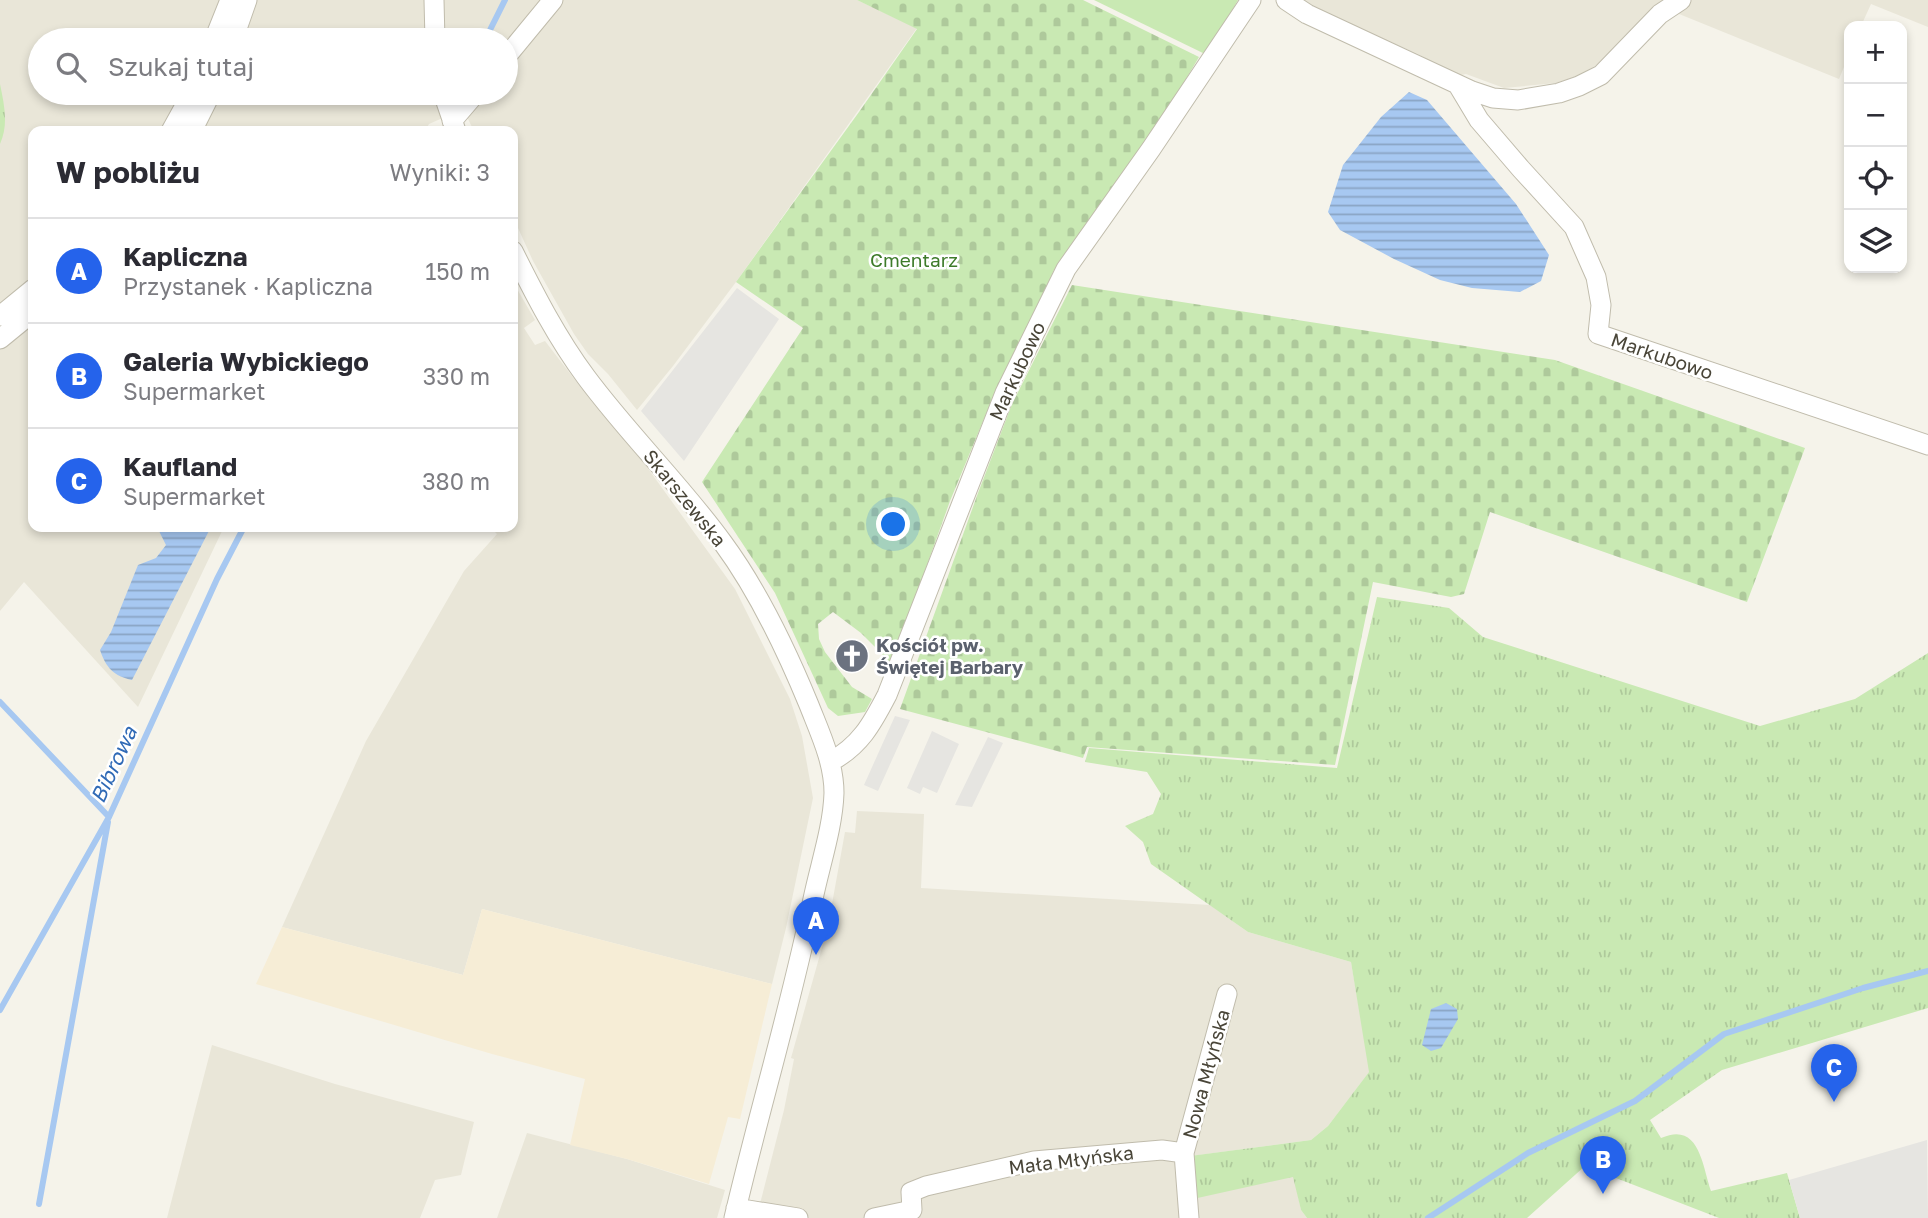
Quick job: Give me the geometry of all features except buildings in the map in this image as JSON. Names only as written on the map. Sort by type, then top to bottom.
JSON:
[{"type":"street","points":[[219,28],[230,0]]},
{"type":"street","points":[[237,28],[247,0]]},
{"type":"street","points":[[434,0],[435,28]]},
{"type":"street","points":[[518,42],[553,0]]},
{"type":"street","name":"Markubowo","points":[[831,762],[857,744],[887,695],[1004,393],[1066,269],[1158,140],[1251,0]]},
{"type":"street","points":[[1286,0],[1307,14],[1458,85],[1493,98],[1518,100],[1559,93],[1601,75],[1660,14],[1681,0]]},
{"type":"street","name":"Markubowo","points":[[1458,85],[1479,120],[1574,227],[1596,277],[1601,306],[1598,334],[1928,446]]},
{"type":"street","points":[[174,126],[185,105]]},
{"type":"street","points":[[194,126],[205,105]]},
{"type":"street","points":[[447,105],[454,126]]},
{"type":"street","points":[[454,126],[468,105]]},
{"type":"street","name":"Skarszewska","points":[[518,261],[559,339],[579,367],[611,409],[695,507],[744,573],[791,661],[831,762],[834,792],[830,823],[804,942],[735,1213]]},
{"type":"street","points":[[0,316],[28,293]]},
{"type":"street","points":[[0,339],[28,316]]},
{"type":"street","name":"Nowa Młyńska","points":[[1184,1153],[1227,994]]},
{"type":"street","name":"Mała Młyńska","points":[[874,1218],[912,1210],[911,1192],[926,1186],[1034,1161],[1162,1150],[1184,1153]]},
{"type":"street","points":[[1184,1153],[1189,1218]]},
{"type":"street","points":[[735,1213],[797,1218]]},
{"type":"shaded area","points":[[0,0],[857,0],[917,28],[736,282],[637,410],[574,334],[533,261],[518,228],[518,126],[472,126],[463,109],[428,126],[28,126],[28,532],[222,532],[138,707],[24,582],[0,611]]},
{"type":"shaded area","points":[[1301,0],[1928,0],[1928,27],[1871,4],[1863,21],[1844,21],[1844,67],[1839,79],[1657,5],[1601,62],[1580,75],[1556,83],[1504,88],[1466,74],[1461,75]]},
{"type":"shaded area","points":[[737,288],[779,319],[684,461],[641,411]]},
{"type":"shaded area","points":[[518,291],[535,320],[524,328],[535,345],[545,341],[644,463],[735,589],[790,699],[802,736],[813,798],[772,984],[482,909],[463,975],[282,927],[366,741],[464,571],[497,534],[495,532],[518,532]]},
{"type":"shaded area","points":[[895,716],[910,720],[878,791],[864,785]]},
{"type":"shaded area","points":[[932,731],[959,744],[937,793],[923,787],[920,794],[907,788]]},
{"type":"shaded area","points":[[988,737],[1003,743],[972,807],[955,805]]},
{"type":"shaded area","points":[[857,811],[924,814],[921,888],[1210,905],[1248,932],[1351,962],[1370,1071],[1328,1126],[1311,1140],[1191,1156],[1294,1177],[1301,1210],[1307,1218],[753,1218],[761,1200],[784,1110],[794,1059],[791,1058],[828,926],[845,832],[855,833]]},
{"type":"shaded area","points":[[482,909],[772,984],[740,1119],[728,1117],[709,1184],[570,1145],[585,1079],[256,984],[282,927],[463,975]]},
{"type":"shaded area","points":[[212,1045],[335,1084],[474,1122],[461,1175],[435,1180],[420,1218],[167,1218]]},
{"type":"shaded area","points":[[527,1133],[627,1159],[725,1190],[717,1218],[497,1218]]},
{"type":"shaded area","points":[[1927,1140],[1928,1218],[1800,1218],[1789,1180]]},
{"type":"green space","name":"Cmentarz","points":[[857,0],[1083,0],[1199,57],[1173,101],[1054,270],[986,414],[950,501],[886,672],[883,665],[885,657],[861,633],[833,612],[818,624],[819,639],[825,652],[852,687],[872,699],[865,712],[838,716],[828,708],[775,593],[702,482],[803,328],[736,282],[917,29]]},
{"type":"green space","points":[[1094,0],[1238,0],[1207,55]]},
{"type":"green space","points":[[0,84],[5,122],[0,144]]},
{"type":"green space","points":[[1072,285],[1555,360],[1805,448],[1747,602],[1490,512],[1464,594],[1451,597],[1373,582],[1335,765],[1087,747],[1083,758],[900,709],[1012,404]]},
{"type":"green space","points":[[1377,597],[1449,608],[1483,637],[1760,726],[1855,699],[1928,653],[1928,1008],[1722,1070],[1650,1120],[1661,1138],[1674,1134],[1684,1135],[1691,1140],[1701,1158],[1711,1191],[1787,1173],[1800,1218],[1719,1218],[1585,1166],[1527,1218],[1307,1218],[1301,1210],[1293,1177],[1193,1199],[1190,1156],[1311,1140],[1328,1126],[1369,1072],[1351,962],[1248,932],[1151,864],[1143,842],[1125,826],[1153,814],[1161,794],[1147,772],[1085,762],[1089,748],[1337,768]]},
{"type":"water","points":[[1409,92],[1427,100],[1516,204],[1549,255],[1541,281],[1520,292],[1472,288],[1440,280],[1340,230],[1328,212],[1343,165],[1381,117]]},
{"type":"water","points":[[160,532],[208,532],[132,680],[112,670],[100,650],[111,632],[138,565],[156,558],[166,545]]},
{"type":"water","points":[[1446,1003],[1457,1009],[1458,1019],[1441,1048],[1431,1051],[1422,1045],[1431,1009]]},
{"type":"waterway","name":"Bibrowa","points":[[491,28],[505,0]]},
{"type":"waterway","name":"Bibrowa","points":[[0,1010],[109,817],[217,579],[241,532]]},
{"type":"waterway","points":[[0,702],[109,817]]},
{"type":"waterway","points":[[39,1204],[108,822]]},
{"type":"waterway","points":[[1428,1218],[1528,1153],[1635,1101],[1724,1034],[1863,988],[1928,971]]},
{"type":"place","name":"Kościół pw. Świętej Barbary","points":[[852,656]]},
{"type":"place","name":"Kapliczna","points":[[816,955]]},
{"type":"place","name":"Kaufland","points":[[1834,1102]]},
{"type":"place","name":"Galeria Wybickiego","points":[[1603,1194]]}]
